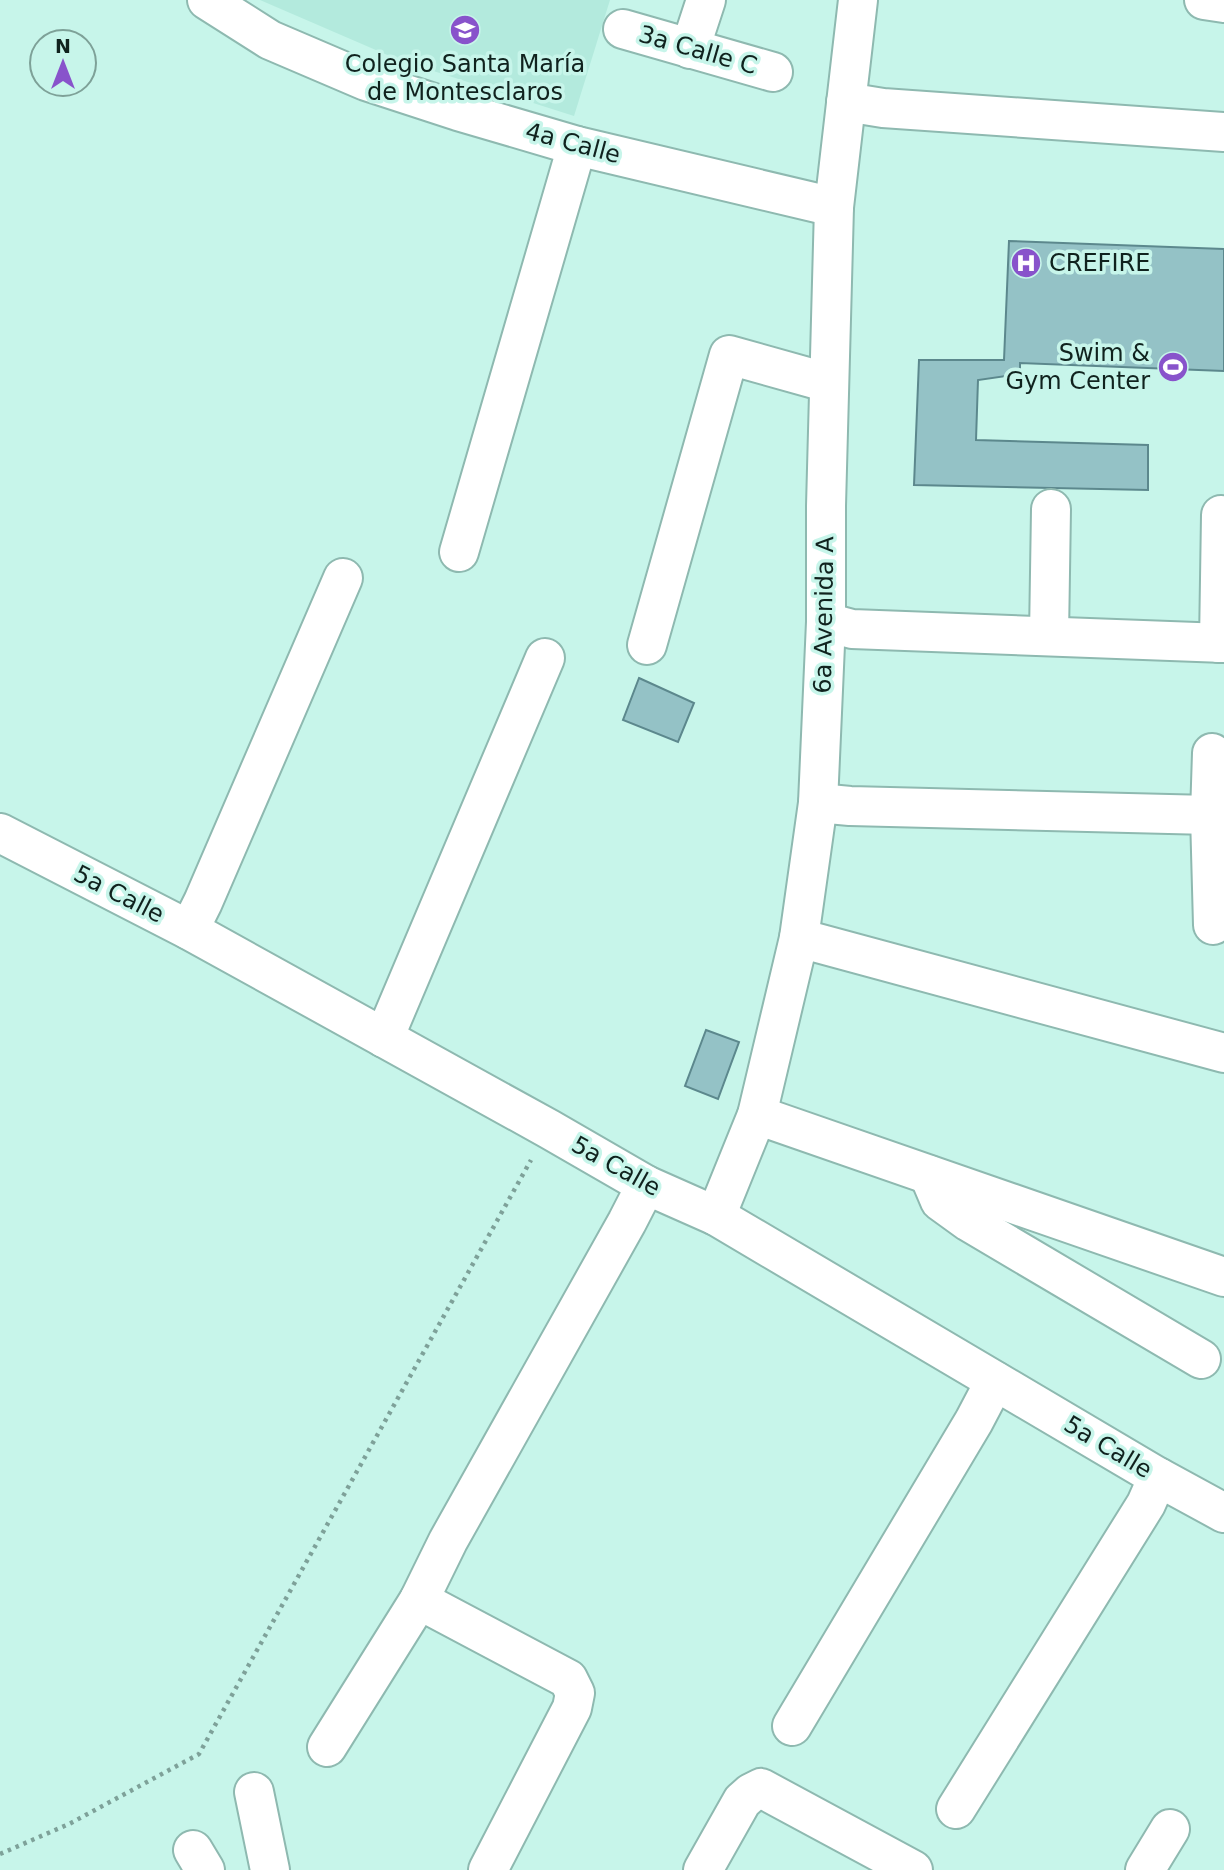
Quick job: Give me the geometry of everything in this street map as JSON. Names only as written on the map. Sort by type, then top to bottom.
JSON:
[{"type":"street","name":"4a Calle","points":[[207,0],[270,40],[366,81],[577,145],[834,207]]},
{"type":"street","points":[[690,49],[706,0]]},
{"type":"street","name":"6a Avenida A","points":[[716,1216],[757,1115],[799,938],[818,803],[826,622],[826,506],[834,207],[858,0]]},
{"type":"street","points":[[1204,0],[1224,3]]},
{"type":"street","name":"3a Calle C","points":[[624,29],[773,72]]},
{"type":"street","points":[[846,102],[883,108],[1224,132]]},
{"type":"street","points":[[459,552],[577,145]]},
{"type":"street","points":[[647,645],[729,355],[829,383]]},
{"type":"street","points":[[1049,636],[1051,509]]},
{"type":"street","points":[[826,622],[852,629],[1222,643],[1221,515]]},
{"type":"street","points":[[189,930],[343,578]]},
{"type":"street","points":[[384,1038],[545,658]]},
{"type":"street","points":[[1212,754],[1210,815],[1213,925]]},
{"type":"street","points":[[818,803],[1210,815]]},
{"type":"street","name":"5a Calle","points":[[0,832],[189,930],[646,1185],[716,1216],[1158,1477],[1224,1513]]},
{"type":"street","points":[[799,938],[1224,1053]]},
{"type":"street","points":[[757,1115],[1224,1277]]},
{"type":"street","points":[[929,1175],[940,1201],[969,1222],[1200,1359]]},
{"type":"street","points":[[327,1746],[419,1600],[447,1541],[646,1185]]},
{"type":"street","points":[[792,1726],[974,1421],[995,1381]]},
{"type":"street","points":[[956,1810],[1146,1504],[1158,1477]]},
{"type":"street","points":[[419,1600],[568,1679],[575,1693],[572,1708],[488,1870]]},
{"type":"street","points":[[704,1870],[742,1801],[761,1788],[913,1870]]},
{"type":"street","points":[[254,1792],[270,1870]]},
{"type":"street","points":[[1145,1870],[1170,1829]]},
{"type":"path","points":[[0,1854],[69,1824],[199,1754],[549,1129]]},
{"type":"shaded area","name":"Colegio Santa María de Montesclaros","points":[[260,0],[610,0],[574,116],[399,60]]},
{"type":"building","name":"Swim & Gym Center","points":[[1009,241],[1224,249],[1224,371],[1020,363],[1020,374],[978,380],[976,440],[1148,445],[1148,490],[914,485],[919,360],[1004,360]]},
{"type":"building","points":[[639,678],[694,703],[678,742],[623,720]]},
{"type":"building","points":[[706,1030],[739,1042],[718,1099],[685,1086]]},
{"type":"place","name":"Colegio Santa María de Montesclaros","points":[[465,30]]},
{"type":"place","name":"CREFIRE","points":[[1026,263]]},
{"type":"place","name":"Swim & Gym Center","points":[[1173,367]]}]
